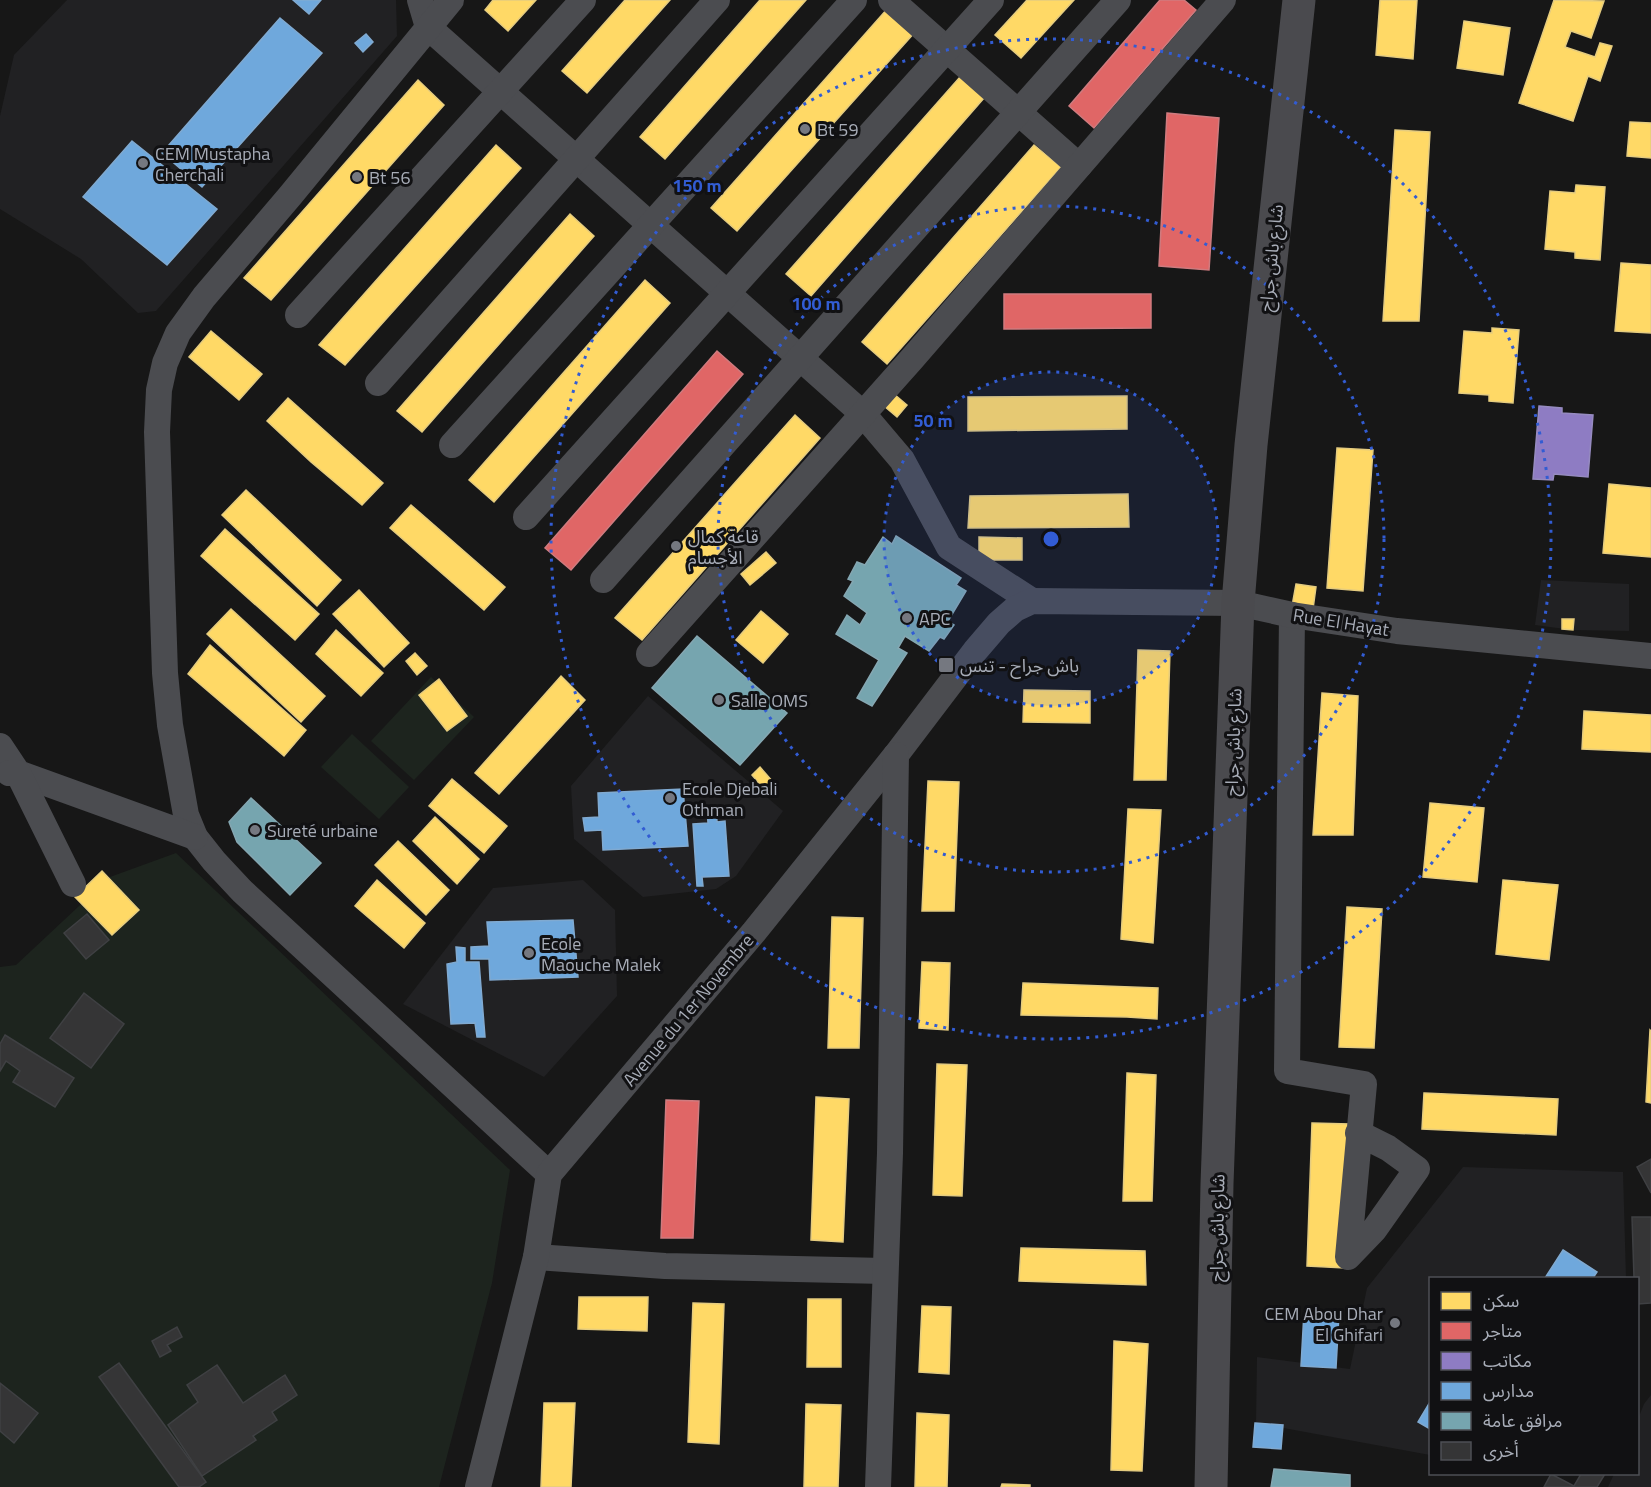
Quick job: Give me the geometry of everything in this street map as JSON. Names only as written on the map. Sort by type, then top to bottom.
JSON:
[{"type":"main road","name":"شارع باش جراح","points":[[1211,1487],[1217,1184],[1238,603],[1251,445],[1299,0]]},
{"type":"street","points":[[420,0],[428,27],[863,414],[902,460],[949,547],[1032,601]]},
{"type":"street","points":[[452,0],[204,297],[178,333],[165,363],[159,390],[157,432],[165,673],[170,725],[181,789],[186,815],[195,837],[242,891],[549,1174],[536,1257],[477,1487]]},
{"type":"street","points":[[298,315],[583,0]]},
{"type":"street","points":[[378,383],[717,0]]},
{"type":"street","points":[[452,445],[854,0]]},
{"type":"street","points":[[891,0],[1079,166]]},
{"type":"street","points":[[526,517],[991,0]]},
{"type":"street","points":[[603,580],[1118,0]]},
{"type":"street","points":[[649,654],[863,414],[1223,0]]},
{"type":"street","name":"Rue El Hayat","points":[[1032,601],[1238,603],[1292,615],[1396,631],[1651,656]]},
{"type":"street","name":"Avenue du 1er Novembre","points":[[549,1174],[754,932],[999,623],[1015,609],[1032,601]]},
{"type":"street","points":[[1292,615],[1287,1071],[1364,1084],[1358,1133]]},
{"type":"street","points":[[0,746],[9,773],[73,884]]},
{"type":"street","points":[[878,1487],[891,1153],[896,755]]},
{"type":"street","points":[[9,773],[195,837]]},
{"type":"street","points":[[536,1257],[665,1266],[885,1271]]},
{"type":"shaded area","name":"CEM Mustapha Cherchali","points":[[67,0],[396,0],[397,36],[156,311],[138,313],[81,259],[0,209],[0,116],[14,55]]},
{"type":"shaded area","points":[[1541,580],[1629,584],[1629,631],[1573,630],[1535,625]]},
{"type":"shaded area","points":[[431,677],[474,717],[414,780],[371,741]]},
{"type":"shaded area","name":"Ecole Djebali Othman","points":[[648,696],[783,811],[736,876],[716,889],[643,897],[574,839],[571,786]]},
{"type":"shaded area","points":[[352,734],[409,787],[379,819],[321,767]]},
{"type":"shaded area","points":[[176,853],[510,1170],[492,1283],[439,1487],[0,1487],[0,967],[16,965],[110,877]]},
{"type":"shaded area","name":"Ecole Maouche Malek","points":[[583,880],[615,910],[617,996],[544,1077],[403,1004],[493,888]]},
{"type":"shaded area","name":"CEM Abou Dhar El Ghifari","points":[[1463,1167],[1623,1172],[1626,1277],[1429,1277],[1429,1455],[1256,1423],[1257,1357],[1350,1369],[1367,1288]]},
{"type":"shaded area","points":[[1651,1395],[1651,1487],[1608,1487],[1614,1475],[1639,1475],[1639,1416]]},
{"type":"building: سكن","points":[[493,0],[536,0],[508,31],[485,10]]},
{"type":"building: سكن","points":[[625,0],[670,0],[587,93],[562,71]]},
{"type":"building: سكن","points":[[760,0],[806,0],[665,159],[640,137]]},
{"type":"building: سكن","points":[[1027,0],[1074,0],[1021,58],[995,35]]},
{"type":"building: سكن","points":[[1380,0],[1417,0],[1413,59],[1376,55]]},
{"type":"building: سكن","points":[[1554,0],[1604,1],[1591,38],[1571,31],[1565,47],[1595,57],[1600,43],[1612,46],[1600,81],[1588,76],[1573,121],[1519,103]]},
{"type":"building: سكن","name":"Bt 59","points":[[888,8],[915,32],[737,231],[711,208]]},
{"type":"building: سكن","points":[[1464,21],[1510,28],[1503,75],[1457,68]]},
{"type":"building: سكن","points":[[960,77],[984,98],[811,296],[786,274]]},
{"type":"building: سكن","name":"Bt 56","points":[[418,80],[444,105],[271,300],[244,278]]},
{"type":"building: سكن","points":[[1630,122],[1651,123],[1651,158],[1627,156]]},
{"type":"building: سكن","points":[[1395,130],[1430,132],[1419,321],[1383,321]]},
{"type":"building: سكن","points":[[496,145],[521,168],[345,365],[319,345]]},
{"type":"building: سكن","points":[[1034,145],[1061,167],[887,364],[862,342]]},
{"type":"building: سكن","points":[[1576,185],[1605,187],[1600,260],[1575,258],[1575,252],[1545,249],[1550,191],[1575,193]]},
{"type":"building: سكن","points":[[570,214],[594,236],[422,432],[397,411]]},
{"type":"building: سكن","points":[[1621,263],[1651,265],[1651,333],[1615,331]]},
{"type":"building: سكن","points":[[645,280],[670,303],[494,502],[469,480]]},
{"type":"building: سكن","points":[[1492,328],[1519,330],[1513,403],[1489,401],[1489,395],[1459,393],[1464,331],[1492,333]]},
{"type":"building: سكن","points":[[211,331],[262,374],[239,400],[189,357]]},
{"type":"building: سكن","points":[[894,394],[907,405],[897,417],[884,406]]},
{"type":"building: سكن","points":[[1127,396],[1127,429],[968,431],[968,397]]},
{"type":"building: سكن","points":[[288,398],[383,483],[362,505],[267,421]]},
{"type":"building: سكن","points":[[795,415],[820,438],[642,640],[615,618]]},
{"type":"building: سكن","points":[[1337,448],[1373,450],[1363,591],[1327,588]]},
{"type":"building: سكن","points":[[1609,484],[1651,488],[1651,557],[1603,553]]},
{"type":"building: سكن","points":[[246,490],[341,580],[317,606],[222,515]]},
{"type":"building: سكن","points":[[1128,494],[1129,527],[968,528],[970,496]]},
{"type":"building: سكن","points":[[411,505],[505,587],[484,610],[390,528]]},
{"type":"building: سكن","points":[[225,529],[319,614],[295,640],[201,556]]},
{"type":"building: سكن","points":[[979,537],[1022,538],[1022,560],[979,560]]},
{"type":"building: سكن","points":[[766,552],[776,563],[750,585],[741,574]]},
{"type":"building: سكن","points":[[1296,584],[1316,587],[1313,609],[1292,606]]},
{"type":"building: سكن","points":[[359,590],[409,643],[384,667],[333,614]]},
{"type":"building: سكن","points":[[231,609],[325,696],[301,722],[207,634]]},
{"type":"building: سكن","points":[[761,611],[788,634],[763,663],[736,640]]},
{"type":"building: سكن","points":[[1562,619],[1574,619],[1573,630],[1562,629]]},
{"type":"building: سكن","points":[[336,630],[383,673],[361,696],[316,654]]},
{"type":"building: سكن","points":[[210,645],[306,730],[284,756],[188,674]]},
{"type":"building: سكن","points":[[1138,650],[1170,651],[1166,780],[1134,780]]},
{"type":"building: سكن","points":[[415,653],[427,666],[417,675],[406,661]]},
{"type":"building: سكن","points":[[561,676],[585,700],[499,794],[475,773]]},
{"type":"building: سكن","points":[[439,679],[467,716],[447,731],[419,695]]},
{"type":"building: سكن","points":[[1024,690],[1090,691],[1090,723],[1023,722]]},
{"type":"building: سكن","points":[[1322,693],[1358,696],[1353,835],[1313,835]]},
{"type":"building: سكن","points":[[1584,711],[1651,715],[1651,752],[1582,749]]},
{"type":"building: سكن","points":[[760,767],[773,782],[765,790],[752,775]]},
{"type":"building: سكن","points":[[452,779],[507,826],[484,853],[429,806]]},
{"type":"building: سكن","points":[[928,781],[959,782],[954,911],[922,911]]},
{"type":"building: سكن","points":[[1430,803],[1484,808],[1477,882],[1423,877]]},
{"type":"building: سكن","points":[[1128,809],[1161,810],[1153,943],[1121,939]]},
{"type":"building: سكن","points":[[435,817],[479,859],[457,884],[413,841]]},
{"type":"building: سكن","points":[[398,841],[449,890],[426,915],[375,865]]},
{"type":"building: سكن","points":[[102,871],[139,910],[112,935],[75,897]]},
{"type":"building: سكن","points":[[377,880],[425,923],[404,948],[355,906]]},
{"type":"building: سكن","points":[[1503,880],[1558,885],[1549,960],[1496,954]]},
{"type":"building: سكن","points":[[1347,907],[1382,909],[1374,1048],[1339,1047]]},
{"type":"building: سكن","points":[[832,917],[863,918],[859,1048],[828,1048]]},
{"type":"building: سكن","points":[[922,962],[950,963],[948,1030],[919,1028]]},
{"type":"building: سكن","points":[[1023,983],[1158,988],[1157,1019],[1021,1015]]},
{"type":"building: سكن","points":[[1651,1031],[1651,1103],[1646,1102]]},
{"type":"building: سكن","points":[[937,1064],[967,1065],[962,1196],[933,1195]]},
{"type":"building: سكن","points":[[1127,1073],[1156,1075],[1152,1201],[1123,1201]]},
{"type":"building: سكن","points":[[1424,1093],[1558,1099],[1556,1135],[1422,1129]]},
{"type":"building: سكن","points":[[816,1097],[849,1099],[843,1242],[811,1240]]},
{"type":"building: سكن","points":[[1312,1123],[1350,1124],[1345,1268],[1307,1266]]},
{"type":"building: سكن","points":[[1021,1248],[1145,1251],[1146,1285],[1019,1281]]},
{"type":"building: سكن","points":[[579,1297],[648,1297],[647,1331],[578,1329]]},
{"type":"building: سكن","points":[[808,1299],[841,1299],[841,1367],[807,1367]]},
{"type":"building: سكن","points":[[693,1303],[724,1304],[719,1444],[688,1442]]},
{"type":"building: سكن","points":[[922,1306],[951,1307],[949,1374],[919,1372]]},
{"type":"building: سكن","points":[[1114,1341],[1148,1344],[1142,1471],[1111,1470]]},
{"type":"building: سكن","points":[[544,1403],[575,1403],[571,1487],[541,1487]]},
{"type":"building: سكن","points":[[806,1404],[841,1405],[838,1487],[804,1487]]},
{"type":"building: سكن","points":[[917,1413],[949,1415],[947,1487],[915,1487]]},
{"type":"building: سكن","points":[[1002,1484],[1030,1485],[1030,1487],[1001,1487]]},
{"type":"building: متاجر","points":[[1160,0],[1184,0],[1196,10],[1094,128],[1069,106]]},
{"type":"building: متاجر","points":[[1167,113],[1219,118],[1209,270],[1159,266]]},
{"type":"building: متاجر","points":[[1004,294],[1151,294],[1151,328],[1004,329]]},
{"type":"building: متاجر","points":[[717,351],[743,374],[571,570],[545,548]]},
{"type":"building: متاجر","points":[[666,1100],[699,1101],[693,1238],[661,1238]]},
{"type":"building: مكاتب","points":[[1539,406],[1562,408],[1562,413],[1593,415],[1588,477],[1554,474],[1553,480],[1533,479]]},
{"type":"building: مدارس","points":[[293,0],[321,0],[309,14]]},
{"type":"building: مدارس","points":[[280,18],[322,53],[202,187],[162,153]]},
{"type":"building: مدارس","points":[[366,34],[373,42],[363,52],[355,43]]},
{"type":"building: مدارس","points":[[132,141],[217,209],[167,265],[83,197]]},
{"type":"building: مدارس","points":[[683,789],[688,846],[603,850],[602,830],[585,831],[583,818],[599,817],[598,793]]},
{"type":"building: مدارس","points":[[716,807],[717,822],[725,821],[729,876],[702,877],[703,886],[697,886],[693,824],[708,823],[707,808]]},
{"type":"building: مدارس","points":[[573,920],[578,977],[490,980],[489,959],[471,959],[471,947],[489,946],[487,922]]},
{"type":"building: مدارس","points":[[456,947],[465,948],[465,962],[479,962],[485,1037],[477,1037],[475,1023],[451,1024],[447,964],[457,962]]},
{"type":"building: مدارس","points":[[1563,1250],[1597,1272],[1594,1277],[1546,1277]]},
{"type":"building: مدارس","points":[[1304,1312],[1339,1314],[1336,1368],[1301,1366]]},
{"type":"building: مدارس","points":[[1429,1404],[1429,1428],[1418,1422]]},
{"type":"building: مدارس","points":[[1255,1423],[1283,1425],[1281,1449],[1253,1447]]},
{"type":"building: مرافق عامة","name":"APC","points":[[896,536],[961,578],[956,585],[966,591],[948,621],[954,625],[944,639],[940,637],[929,651],[905,636],[898,648],[907,653],[872,706],[857,698],[879,660],[836,634],[847,615],[860,625],[867,613],[844,596],[853,581],[848,579],[857,562],[865,565],[883,537],[892,544]]},
{"type":"building: مرافق عامة","name":"Salle OMS","points":[[697,636],[787,713],[740,765],[652,688]]},
{"type":"building: مرافق عامة","points":[[251,798],[321,863],[290,895],[237,842],[229,822]]},
{"type":"building: مرافق عامة","points":[[1274,1469],[1350,1475],[1350,1487],[1271,1487]]},
{"type":"building: أخرى","points":[[87,914],[109,940],[86,959],[64,933]]},
{"type":"building: أخرى","points":[[84,993],[124,1024],[91,1068],[50,1038]]},
{"type":"building: أخرى","points":[[5,1035],[74,1078],[55,1107],[13,1082],[20,1071],[6,1061],[0,1071],[0,1044]]},
{"type":"building: أخرى","points":[[1651,1159],[1651,1193],[1637,1167]]},
{"type":"building: أخرى","points":[[1632,1217],[1651,1217],[1651,1303],[1639,1304],[1639,1277],[1634,1277]]},
{"type":"building: أخرى","points":[[177,1327],[182,1337],[167,1345],[171,1351],[160,1357],[152,1341]]},
{"type":"building: أخرى","points":[[119,1363],[206,1482],[199,1487],[179,1487],[99,1377]]},
{"type":"building: أخرى","points":[[217,1365],[243,1403],[285,1375],[297,1395],[272,1412],[277,1420],[253,1436],[256,1440],[202,1476],[168,1425],[198,1402],[187,1385]]},
{"type":"building: أخرى","points":[[0,1383],[38,1413],[14,1443],[0,1431]]},
{"type":"building: أخرى","points":[[1550,1475],[1574,1486],[1580,1475],[1604,1475],[1597,1487],[1544,1487]]},
{"type":"place","name":"Bt 59","points":[[805,129]]},
{"type":"place","name":"CEM Mustapha Cherchali","points":[[143,163]]},
{"type":"place","name":"Bt 56","points":[[357,177]]},
{"type":"place","name":"قاعة كمال الأجسام","points":[[676,546]]},
{"type":"place","name":"APC","points":[[907,618]]},
{"type":"place","name":"باش جراح - تنس","points":[[946,665]]},
{"type":"place","name":"Salle OMS","points":[[719,700]]},
{"type":"place","name":"Ecole Djebali Othman","points":[[670,798]]},
{"type":"place","name":"Sureté urbaine","points":[[255,830]]},
{"type":"place","name":"Ecole Maouche Malek","points":[[529,953]]},
{"type":"place","name":"CEM Abou Dhar El Ghifari","points":[[1395,1323]]}]
